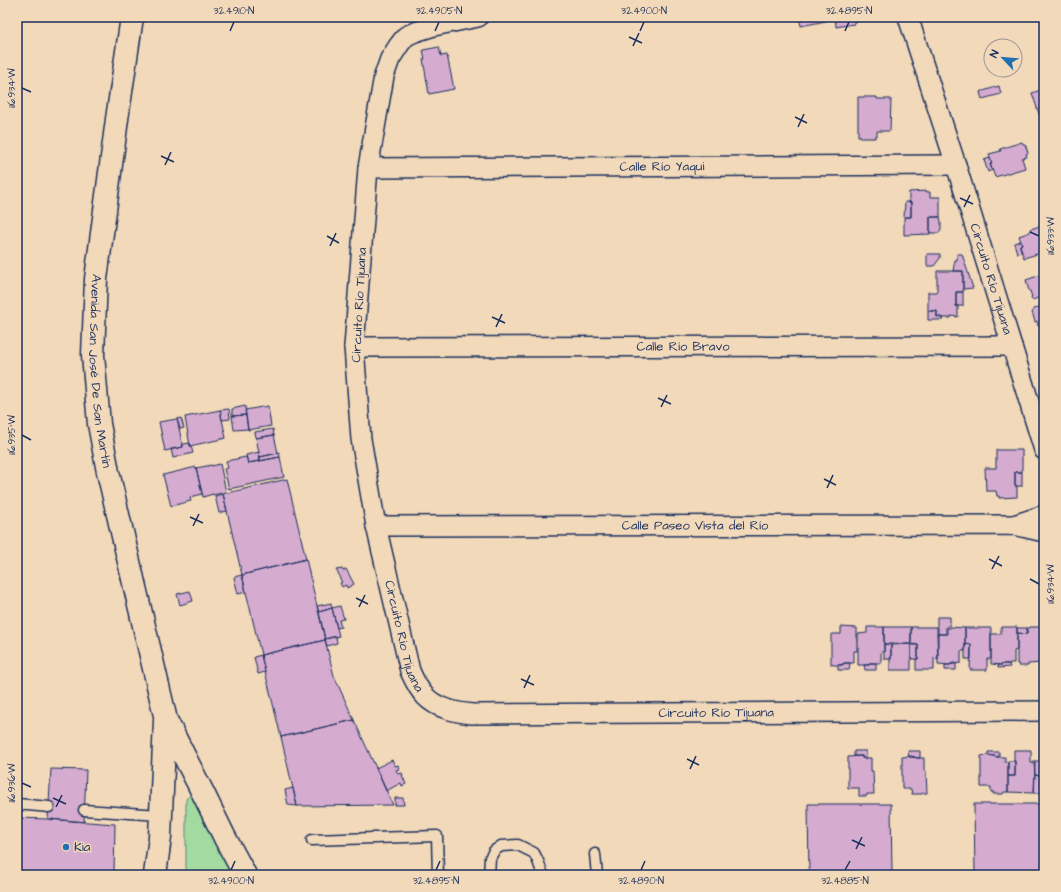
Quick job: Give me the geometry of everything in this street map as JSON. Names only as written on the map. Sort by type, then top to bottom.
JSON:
[{"type":"street","name":"Avenida San José De San Martín","points":[[132,17],[96,279],[93,355],[100,431],[108,472],[166,720],[170,743],[160,815],[160,837],[155,875]]},
{"type":"street","name":"Circuito Río Tijuana","points":[[478,17],[434,26],[406,36],[390,58],[384,76],[368,168],[354,347],[361,439],[376,526],[410,671],[417,685],[425,696],[442,708],[455,712],[480,714],[1044,711]]},
{"type":"street","name":"Circuito Río Tijuana","points":[[908,17],[956,165],[1044,450]]},
{"type":"street","name":"Calle Río Yaqui","points":[[368,168],[956,165]]},
{"type":"street","name":"Calle Río Bravo","points":[[354,347],[1012,346]]},
{"type":"street","name":"Calle Paseo Vista del Río","points":[[1014,525],[1044,515]]},
{"type":"street","name":"Calle Paseo Vista del Río","points":[[376,526],[1014,525],[1044,532]]},
{"type":"street","name":"Avenida San José De San Martín","points":[[170,743],[203,793],[244,875]]},
{"type":"lane","points":[[17,804],[49,807]]},
{"type":"lane","points":[[84,810],[160,815]]},
{"type":"lane","points":[[312,840],[437,836],[438,875]]},
{"type":"lane","points":[[489,875],[490,858],[494,852],[501,846],[518,845],[534,853],[543,875]]},
{"type":"lane","points":[[595,854],[597,875]]},
{"type":"green space","points":[[190,795],[196,795],[237,875],[186,875],[186,799]]},
{"type":"building","points":[[799,17],[826,17],[826,21],[801,26]]},
{"type":"building","points":[[835,17],[867,17],[867,20],[836,27]]},
{"type":"building","points":[[439,47],[441,56],[447,55],[454,89],[429,94],[423,59],[425,59],[423,50]]},
{"type":"building","points":[[999,86],[1001,94],[982,99],[980,92]]},
{"type":"building","points":[[1044,89],[1044,126],[1043,126],[1032,93]]},
{"type":"building","points":[[858,97],[891,99],[890,131],[877,131],[877,136],[875,136],[875,138],[860,138],[861,136],[858,136]]},
{"type":"building","points":[[1022,142],[1025,144],[1028,153],[1026,154],[1027,157],[1022,158],[1025,168],[995,177],[990,164],[992,164],[989,154],[1001,151],[1000,149]]},
{"type":"building","points":[[990,158],[992,170],[988,172],[984,160]]},
{"type":"building","points":[[909,192],[930,192],[930,197],[940,197],[940,217],[930,217],[930,234],[904,235],[904,217],[911,217]]},
{"type":"building","points":[[905,202],[911,202],[911,217],[904,217]]},
{"type":"building","points":[[930,217],[940,217],[941,229],[939,233],[930,233]]},
{"type":"building","points":[[1044,225],[1044,252],[1024,258],[1020,247],[1022,244],[1019,236],[1030,232],[1030,229]]},
{"type":"building","points":[[1020,241],[1022,244],[1020,245],[1022,252],[1017,253],[1014,243]]},
{"type":"building","points":[[927,254],[940,254],[940,258],[934,266],[927,266]]},
{"type":"building","points":[[957,254],[962,254],[973,288],[963,289],[963,271],[953,271],[955,260],[957,260]]},
{"type":"building","points":[[937,271],[963,271],[963,292],[956,292],[958,317],[951,316],[951,318],[941,318],[937,317],[937,311],[928,311],[928,292],[937,292]]},
{"type":"building","points":[[1044,274],[1044,296],[1032,300],[1026,280]]},
{"type":"building","points":[[956,292],[963,292],[963,306],[956,306]]},
{"type":"building","points":[[1042,303],[1044,303],[1044,325],[1038,326],[1032,312],[1033,309],[1043,306]]},
{"type":"building","points":[[928,311],[937,311],[937,317],[943,318],[943,320],[928,320]]},
{"type":"building","points":[[245,406],[246,415],[232,416],[232,409]]},
{"type":"building","points":[[268,406],[271,426],[248,430],[245,410]]},
{"type":"building","points":[[229,409],[230,419],[222,420],[220,410]]},
{"type":"building","points":[[220,410],[226,438],[190,446],[185,417]]},
{"type":"building","points":[[246,415],[248,429],[234,430],[232,416]]},
{"type":"building","points":[[181,418],[184,428],[180,429],[177,419]]},
{"type":"building","points":[[177,419],[183,447],[165,451],[159,422]]},
{"type":"building","points":[[273,429],[274,435],[256,438],[255,432]]},
{"type":"building","points":[[274,435],[278,453],[260,457],[256,438]]},
{"type":"building","points":[[190,443],[193,453],[173,458],[171,449],[183,447],[183,444]]},
{"type":"building","points":[[996,450],[1022,450],[1022,472],[1015,472],[1017,497],[999,498],[996,491],[986,491],[985,468],[996,468]]},
{"type":"building","points":[[259,452],[260,461],[248,463],[246,455]]},
{"type":"building","points":[[279,452],[280,457],[260,461],[260,457]]},
{"type":"building","points":[[246,457],[248,463],[280,457],[284,477],[229,489],[224,469],[228,468],[226,461]]},
{"type":"building","points":[[220,464],[226,492],[203,497],[196,468]]},
{"type":"building","points":[[196,467],[202,494],[190,497],[191,501],[171,506],[163,475]]},
{"type":"building","points":[[1015,472],[1022,472],[1022,486],[1015,486]]},
{"type":"building","points":[[287,479],[306,559],[242,575],[223,494]]},
{"type":"building","points":[[223,494],[227,511],[219,513],[215,496]]},
{"type":"building","points":[[306,559],[325,640],[261,655],[242,575]]},
{"type":"building","points":[[342,569],[343,571],[346,569],[354,584],[347,588],[346,585],[342,587],[340,583],[342,582],[340,579],[341,578],[336,570]]},
{"type":"building","points":[[242,575],[246,592],[238,594],[234,577]]},
{"type":"building","points":[[190,591],[193,601],[180,605],[177,594]]},
{"type":"building","points":[[331,603],[332,608],[319,612],[317,606]]},
{"type":"building","points":[[340,606],[344,619],[339,620],[341,627],[337,628],[332,608]]},
{"type":"building","points":[[332,608],[339,636],[325,639],[319,612]]},
{"type":"building","points":[[937,617],[950,617],[950,625],[946,627],[946,634],[937,634]]},
{"type":"building","points":[[841,627],[857,628],[857,651],[854,651],[854,663],[834,665],[831,664],[831,634],[841,634]]},
{"type":"building","points":[[867,627],[884,627],[884,652],[881,652],[881,663],[858,665],[858,634],[867,633]]},
{"type":"building","points":[[884,627],[911,627],[911,644],[884,644]]},
{"type":"building","points":[[911,627],[938,627],[938,659],[934,658],[934,670],[916,670],[918,645],[911,644]]},
{"type":"building","points":[[1001,627],[1017,627],[1017,650],[1014,651],[1014,663],[1002,665],[991,664],[991,634],[1001,634]]},
{"type":"building","points":[[947,628],[965,628],[965,651],[961,651],[961,663],[949,665],[938,664],[937,634],[947,634]]},
{"type":"building","points":[[965,628],[991,628],[991,659],[987,659],[987,670],[970,670],[971,644],[965,645]]},
{"type":"building","points":[[1017,628],[1027,628],[1027,634],[1017,633]]},
{"type":"building","points":[[1027,628],[1044,628],[1044,651],[1041,651],[1041,663],[1028,664],[1028,666],[1019,666],[1019,664],[1017,664],[1017,633],[1027,634]]},
{"type":"building","points":[[336,636],[337,643],[327,646],[325,639]]},
{"type":"building","points":[[325,640],[334,676],[354,720],[281,737],[261,655]]},
{"type":"building","points":[[884,644],[891,645],[891,659],[884,659]]},
{"type":"building","points":[[911,644],[911,670],[890,670],[891,645]]},
{"type":"building","points":[[971,644],[971,659],[965,659],[965,645]]},
{"type":"building","points":[[911,645],[918,645],[918,659],[911,659]]},
{"type":"building","points":[[261,655],[265,672],[258,674],[254,657]]},
{"type":"building","points":[[844,663],[850,663],[849,670],[838,670],[838,665],[842,665]]},
{"type":"building","points":[[869,663],[876,663],[876,670],[865,670],[864,665],[869,665]]},
{"type":"building","points":[[956,663],[956,670],[945,670],[945,665]]},
{"type":"building","points":[[1009,664],[1010,667],[998,668],[998,665]]},
{"type":"building","points":[[354,720],[393,805],[297,806],[281,737]]},
{"type":"building","points":[[1014,750],[1031,750],[1031,763],[1035,763],[1034,793],[1008,792],[1008,776],[1015,776]]},
{"type":"building","points":[[1040,750],[1044,750],[1044,793],[1034,793],[1035,775],[1041,776]]},
{"type":"building","points":[[854,751],[866,751],[866,758],[862,758],[862,756],[854,756]]},
{"type":"building","points":[[908,751],[920,751],[920,758],[909,757]]},
{"type":"building","points":[[988,752],[999,752],[999,757],[988,755]]},
{"type":"building","points":[[988,755],[1005,757],[1005,762],[1008,762],[1008,792],[1004,792],[1003,794],[993,794],[994,792],[991,792],[991,787],[981,787],[981,756]]},
{"type":"building","points":[[862,756],[862,758],[871,758],[871,771],[873,771],[874,794],[867,794],[867,796],[859,796],[859,788],[848,788],[848,757]]},
{"type":"building","points":[[912,756],[916,758],[924,758],[927,793],[912,794],[911,789],[902,789],[902,757]]},
{"type":"building","points":[[392,760],[395,766],[398,765],[399,769],[396,770],[398,774],[402,773],[406,784],[402,786],[401,783],[386,791],[376,768]]},
{"type":"building","points":[[1008,761],[1015,761],[1015,776],[1008,776]]},
{"type":"building","points":[[1034,761],[1041,761],[1041,776],[1035,775]]},
{"type":"building","points":[[51,769],[86,770],[84,822],[48,819]]},
{"type":"building","points":[[293,788],[297,806],[288,805],[285,790]]},
{"type":"building","points":[[395,798],[403,798],[404,805],[395,805]]},
{"type":"building","points":[[808,804],[891,804],[892,875],[809,875]]},
{"type":"building","points":[[974,804],[1044,804],[1044,875],[975,875]]},
{"type":"building","name":"Kia","points":[[17,818],[115,824],[114,875],[17,875]]},
{"type":"place","name":"Kia","points":[[66,847]]}]
